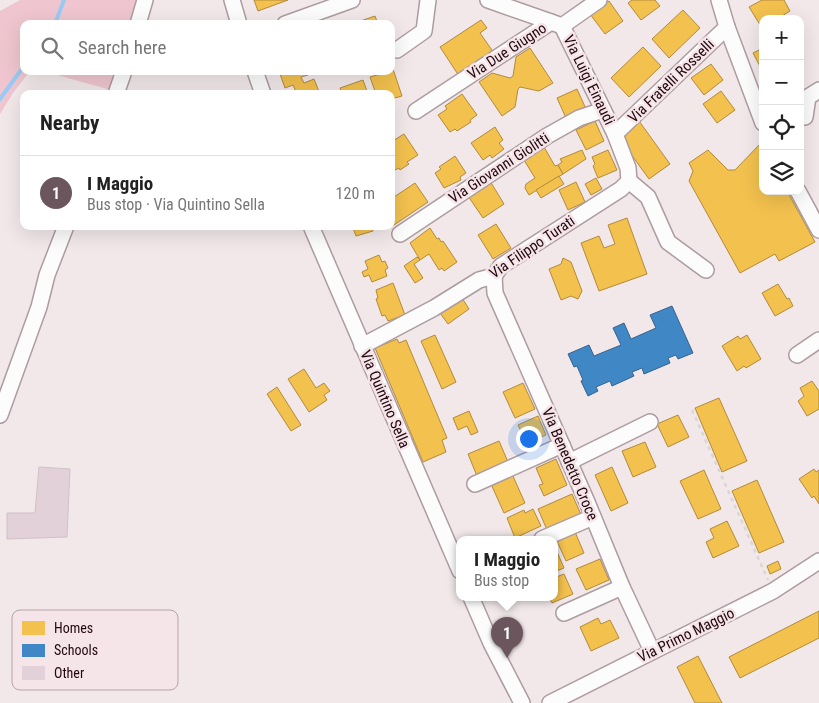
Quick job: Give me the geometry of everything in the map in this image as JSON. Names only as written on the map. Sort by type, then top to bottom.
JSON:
[{"type":"street","points":[[139,20],[145,0]]},
{"type":"street","points":[[232,0],[238,20]]},
{"type":"street","points":[[294,20],[333,3],[352,0]]},
{"type":"street","points":[[398,50],[424,32],[428,0]]},
{"type":"street","points":[[488,0],[557,24]]},
{"type":"street","name":"Via Due Giugno","points":[[416,111],[599,0]]},
{"type":"street","points":[[719,0],[727,27],[759,112]]},
{"type":"street","name":"Via Luigi Einaudi","points":[[557,24],[615,134]]},
{"type":"street","name":"Via Fratelli Rosselli","points":[[615,134],[727,27]]},
{"type":"street","points":[[117,90],[123,75]]},
{"type":"street","points":[[256,75],[262,90]]},
{"type":"street","points":[[808,118],[808,97],[819,90]]},
{"type":"street","name":"Via Giovanni Giolitti","points":[[400,234],[547,136],[579,118],[603,110]]},
{"type":"street","points":[[615,134],[628,168],[629,181],[648,197],[668,242],[706,270]]},
{"type":"street","name":"Via Filippo Turati","points":[[362,346],[434,308],[479,280],[494,276],[501,266],[621,189],[629,181]]},
{"type":"street","points":[[800,195],[819,230]]},
{"type":"street","points":[[0,415],[39,307],[47,275],[64,230]]},
{"type":"street","name":"Via Quintino Sella","points":[[313,230],[456,562]]},
{"type":"street","name":"Via Benedetto Croce","points":[[494,276],[495,293],[622,587],[652,651]]},
{"type":"street","points":[[796,355],[819,340]]},
{"type":"street","points":[[569,462],[650,422]]},
{"type":"street","points":[[475,484],[562,445]]},
{"type":"street","points":[[549,536],[593,517]]},
{"type":"street","name":"Via Primo Maggio","points":[[550,703],[773,591],[819,561]]},
{"type":"street","points":[[564,613],[622,587]]},
{"type":"street","points":[[473,601],[491,643],[522,703]]},
{"type":"path","points":[[692,410],[773,591]]},
{"type":"shaded area","points":[[20,0],[141,0],[135,20],[20,20],[20,75],[27,75],[0,114],[0,11]]},
{"type":"shaded area","points":[[57,75],[118,75],[114,90]]},
{"type":"building: Homes","points":[[254,0],[288,0],[258,11]]},
{"type":"building: Homes","points":[[632,0],[655,0],[660,6],[641,20],[628,3]]},
{"type":"building: Homes","points":[[762,0],[784,0],[790,11],[784,15],[759,15],[759,23],[749,7]]},
{"type":"building: Homes","points":[[609,1],[623,21],[605,34],[590,14]]},
{"type":"building: Homes","points":[[683,10],[700,28],[669,58],[652,39]]},
{"type":"building: Homes","points":[[375,16],[376,20],[364,20]]},
{"type":"building: Homes","points":[[481,20],[487,28],[480,33],[494,53],[459,76],[440,47]]},
{"type":"building: Homes","points":[[643,47],[661,66],[629,97],[611,78]]},
{"type":"building: Homes","points":[[530,48],[553,83],[539,91],[520,87],[515,107],[502,116],[479,82],[492,73],[510,78],[513,76],[516,57]]},
{"type":"building: Homes","points":[[759,50],[759,64],[753,53]]},
{"type":"building: Homes","points":[[711,64],[723,80],[704,95],[691,78]]},
{"type":"building: Homes","points":[[280,75],[308,75],[301,77],[304,83],[314,79],[318,90],[295,90],[293,85],[285,88]]},
{"type":"building: Homes","points":[[395,75],[402,96],[395,98],[395,90],[375,90],[370,77]]},
{"type":"building: Homes","points":[[363,80],[367,90],[341,90],[340,88]]},
{"type":"building: Homes","points":[[577,89],[586,109],[566,118],[557,98]]},
{"type":"building: Homes","points":[[721,91],[735,110],[717,123],[703,104]]},
{"type":"building: Homes","points":[[462,94],[477,115],[470,120],[471,122],[457,131],[455,129],[450,132],[438,115],[447,109],[445,106]]},
{"type":"building: Homes","points":[[595,121],[604,141],[586,150],[576,130]]},
{"type":"building: Homes","points":[[639,121],[670,164],[649,179],[620,139]]},
{"type":"building: Homes","points":[[495,127],[503,140],[499,143],[504,149],[492,158],[490,155],[483,160],[471,143]]},
{"type":"building: Homes","points":[[404,134],[418,155],[407,162],[409,164],[400,170],[399,168],[395,170],[395,140]]},
{"type":"building: Homes","points":[[759,145],[759,195],[789,195],[815,242],[779,261],[775,254],[740,273],[689,181],[693,171],[689,163],[708,150],[728,170],[735,170]]},
{"type":"building: Homes","points":[[544,147],[555,166],[558,165],[563,174],[529,195],[525,188],[526,184],[535,178],[524,160]]},
{"type":"building: Homes","points":[[582,150],[586,159],[563,174],[558,165],[562,162],[560,159]]},
{"type":"building: Homes","points":[[608,150],[617,170],[598,178],[593,166],[595,164],[592,157]]},
{"type":"building: Homes","points":[[455,156],[466,173],[460,177],[461,180],[444,188],[435,173],[441,169],[439,167]]},
{"type":"building: Homes","points":[[559,176],[564,184],[541,198],[536,190]]},
{"type":"building: Homes","points":[[596,178],[602,189],[591,195],[585,184]]},
{"type":"building: Homes","points":[[490,181],[504,204],[483,218],[468,196]]},
{"type":"building: Homes","points":[[576,182],[585,202],[568,210],[559,190]]},
{"type":"building: Homes","points":[[415,183],[428,202],[395,224],[395,196]]},
{"type":"building: Homes","points":[[627,218],[647,274],[599,291],[581,243],[599,236],[604,248],[615,244],[608,225]]},
{"type":"building: Homes","points":[[496,224],[511,248],[493,259],[478,235]]},
{"type":"building: Homes","points":[[430,228],[437,239],[439,238],[441,242],[443,241],[457,262],[444,271],[442,268],[439,270],[429,254],[420,260],[410,243]]},
{"type":"building: Homes","points":[[354,230],[373,231],[356,236]]},
{"type":"building: Homes","points":[[379,255],[382,262],[385,261],[388,268],[385,270],[387,276],[372,282],[369,275],[364,277],[362,272],[368,269],[365,261]]},
{"type":"building: Homes","points":[[417,257],[420,260],[414,264],[423,278],[415,283],[404,266]]},
{"type":"building: Homes","points":[[563,258],[571,262],[582,291],[578,299],[571,296],[561,300],[549,269],[561,264]]},
{"type":"building: Homes","points":[[393,283],[405,315],[388,321],[385,315],[382,316],[376,299],[378,298],[376,290]]},
{"type":"building: Homes","points":[[778,284],[793,306],[775,316],[762,293]]},
{"type":"building: Homes","points":[[462,298],[469,309],[448,324],[440,313]]},
{"type":"building: Homes","points":[[435,335],[456,382],[442,389],[421,341]]},
{"type":"building: Homes","points":[[747,335],[761,359],[737,371],[722,346],[738,336],[740,339]]},
{"type":"building: Homes","points":[[397,339],[399,343],[406,340],[447,438],[442,440],[446,452],[423,462],[375,348]]},
{"type":"building: Homes","points":[[304,369],[316,388],[324,383],[330,391],[324,395],[327,400],[309,412],[288,379]]},
{"type":"building: Homes","points":[[812,381],[819,391],[819,409],[807,416],[798,401],[804,396],[800,388]]},
{"type":"building: Homes","points":[[523,383],[535,409],[515,418],[503,392]]},
{"type":"building: Homes","points":[[277,387],[301,425],[291,431],[267,394]]},
{"type":"building: Homes","points":[[719,398],[747,461],[722,472],[695,408]]},
{"type":"building: Homes","points":[[469,411],[478,432],[471,435],[467,426],[458,430],[453,418]]},
{"type":"building: Homes","points":[[678,415],[689,437],[668,447],[657,424]]},
{"type":"building: Homes","points":[[538,416],[546,435],[527,443],[518,425]]},
{"type":"building: Homes","points":[[499,441],[508,462],[477,476],[468,454]]},
{"type":"building: Homes","points":[[645,442],[656,467],[633,477],[622,451]]},
{"type":"building: Homes","points":[[556,459],[567,485],[544,496],[539,485],[543,484],[536,468]]},
{"type":"building: Homes","points":[[612,467],[628,503],[611,511],[595,475]]},
{"type":"building: Homes","points":[[814,469],[816,472],[819,470],[819,504],[814,496],[812,498],[799,479]]},
{"type":"building: Homes","points":[[704,470],[721,509],[698,519],[680,481]]},
{"type":"building: Homes","points":[[512,474],[525,503],[504,513],[491,484]]},
{"type":"building: Homes","points":[[757,480],[784,542],[759,553],[732,491]]},
{"type":"building: Homes","points":[[572,494],[582,517],[548,532],[538,509]]},
{"type":"building: Homes","points":[[533,509],[541,526],[519,536],[514,536],[507,518],[524,510],[525,513]]},
{"type":"building: Homes","points":[[727,521],[739,546],[713,558],[706,542],[714,538],[710,529]]},
{"type":"building: Homes","points":[[575,532],[584,553],[566,561],[558,543],[558,538]]},
{"type":"building: Homes","points":[[558,554],[564,568],[558,570]]},
{"type":"building: Homes","points":[[600,559],[609,580],[586,590],[576,569]]},
{"type":"building: Homes","points":[[778,561],[781,569],[770,574],[767,566]]},
{"type":"building: Homes","points":[[564,574],[573,594],[558,600],[558,576]]},
{"type":"building: Homes","points":[[819,611],[819,638],[740,678],[729,657]]},
{"type":"building: Homes","points":[[598,618],[601,624],[610,620],[619,638],[591,651],[580,627]]},
{"type":"building: Homes","points":[[698,656],[722,703],[695,703],[677,667]]},
{"type":"building: Schools","points":[[672,306],[693,353],[678,359],[676,355],[668,358],[670,363],[644,374],[642,368],[632,372],[634,376],[612,386],[610,381],[596,387],[598,391],[588,396],[577,366],[574,367],[568,354],[589,345],[594,356],[621,345],[613,328],[624,323],[631,339],[656,328],[650,315]]},
{"type":"building: Other","points":[[39,467],[70,469],[67,537],[7,539],[7,513],[35,513]]},
{"type":"waterway","points":[[56,20],[64,0]]},
{"type":"waterway","points":[[0,99],[20,72]]},
{"type":"place","name":"I Maggio","points":[[507,658]]}]
